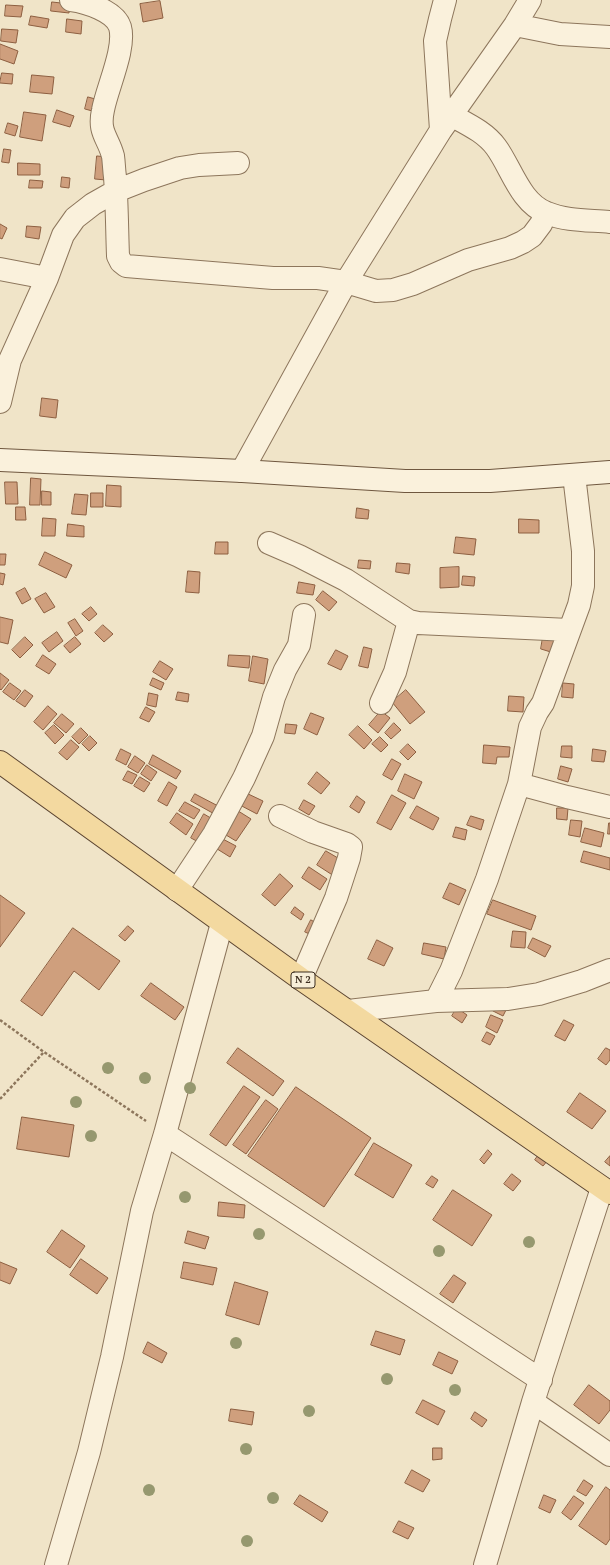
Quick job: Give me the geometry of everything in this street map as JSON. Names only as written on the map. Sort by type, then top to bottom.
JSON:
[{"type":"main road","name":"N 2","points":[[0,762],[301,979],[606,1191]]},
{"type":"street","points":[[71,0],[95,3],[111,15],[120,27],[118,58],[103,109],[101,124],[113,156],[116,190],[118,256],[121,262],[126,266],[273,278],[318,278],[346,282],[376,291],[393,290],[413,284],[468,260],[510,248],[523,242],[532,236],[541,224],[546,213]]},
{"type":"street","points":[[445,0],[435,41],[446,123]]},
{"type":"street","points":[[242,471],[346,282],[446,123],[515,25],[530,0]]},
{"type":"street","points":[[515,25],[560,34],[610,37]]},
{"type":"street","points":[[446,123],[481,132],[496,146],[528,200],[546,213],[566,218],[610,222]]},
{"type":"street","points":[[0,402],[10,360],[47,278],[63,235],[75,218],[93,204],[116,190],[144,180],[180,168],[199,165],[238,163]]},
{"type":"street","points":[[0,269],[47,278]]},
{"type":"street","points":[[0,460],[242,471],[405,481],[490,480],[610,472]]},
{"type":"street","points":[[436,1001],[451,971],[487,879],[519,784],[530,727],[543,703],[579,605],[583,586],[584,569],[574,475]]},
{"type":"street","points":[[269,543],[299,556],[346,580],[409,621],[418,623],[569,630]]},
{"type":"street","points":[[177,890],[214,834],[248,772],[263,736],[274,697],[285,670],[299,645],[304,615]]},
{"type":"street","points":[[381,703],[395,672],[409,621]]},
{"type":"street","points":[[519,784],[610,807]]},
{"type":"street","points":[[280,816],[313,832],[347,844],[351,848],[336,898],[301,979]]},
{"type":"street","points":[[56,1565],[89,1452],[112,1356],[142,1212],[165,1134],[222,923]]},
{"type":"street","points":[[348,1011],[436,1001],[508,999],[539,994],[582,981],[610,970]]},
{"type":"street","points":[[165,1134],[541,1380]]},
{"type":"street","points":[[485,1565],[533,1402],[606,1191]]},
{"type":"street","points":[[533,1402],[610,1455]]},
{"type":"path","points":[[0,1020],[44,1052],[165,1134]]},
{"type":"path","points":[[0,1098],[44,1052]]},
{"type":"building","points":[[160,1],[163,18],[143,22],[140,4]]},
{"type":"building","points":[[52,2],[70,4],[69,13],[51,11]]},
{"type":"building","points":[[6,5],[23,6],[21,17],[5,16]]},
{"type":"building","points":[[31,16],[49,19],[47,28],[29,25]]},
{"type":"building","points":[[67,19],[82,21],[81,34],[66,32]]},
{"type":"building","points":[[2,29],[18,30],[16,43],[1,41]]},
{"type":"building","points":[[0,44],[18,51],[14,64],[0,59]]},
{"type":"building","points":[[2,73],[13,74],[12,84],[0,83]]},
{"type":"building","points":[[32,75],[54,77],[52,94],[30,92]]},
{"type":"building","points":[[88,97],[99,100],[96,112],[85,109]]},
{"type":"building","points":[[57,110],[74,116],[70,127],[53,122]]},
{"type":"building","points":[[24,112],[46,115],[42,141],[20,137]]},
{"type":"building","points":[[8,123],[18,126],[15,136],[5,133]]},
{"type":"building","points":[[4,149],[11,150],[9,163],[2,162]]},
{"type":"building","points":[[97,156],[108,157],[106,180],[95,179]]},
{"type":"building","points":[[18,163],[40,164],[40,175],[18,175]]},
{"type":"building","points":[[62,177],[70,178],[69,188],[61,187]]},
{"type":"building","points":[[30,180],[43,181],[42,188],[29,188]]},
{"type":"building","points":[[0,224],[7,228],[2,239],[0,238]]},
{"type":"building","points":[[27,226],[41,227],[39,239],[26,237]]},
{"type":"building","points":[[42,398],[58,400],[56,418],[40,416]]},
{"type":"building","points":[[31,478],[41,479],[40,505],[30,505]]},
{"type":"building","points":[[5,482],[17,482],[18,504],[6,504]]},
{"type":"building","points":[[107,485],[121,486],[121,507],[106,506]]},
{"type":"building","points":[[42,491],[51,492],[51,505],[42,505]]},
{"type":"building","points":[[91,493],[103,493],[103,507],[91,507]]},
{"type":"building","points":[[75,494],[88,495],[86,515],[72,514]]},
{"type":"building","points":[[16,507],[25,507],[26,520],[16,520]]},
{"type":"building","points":[[357,508],[369,510],[368,519],[356,518]]},
{"type":"building","points":[[43,518],[56,519],[55,536],[42,536]]},
{"type":"building","points":[[519,519],[539,520],[539,533],[519,533]]},
{"type":"building","points":[[68,524],[84,526],[84,537],[67,536]]},
{"type":"building","points":[[456,537],[476,539],[474,555],[454,553]]},
{"type":"building","points":[[216,542],[228,542],[228,554],[215,554]]},
{"type":"building","points":[[45,552],[72,565],[66,578],[39,565]]},
{"type":"building","points":[[0,554],[6,554],[5,565],[0,565]]},
{"type":"building","points":[[359,560],[371,561],[370,569],[358,568]]},
{"type":"building","points":[[397,563],[410,564],[409,574],[396,572]]},
{"type":"building","points":[[459,567],[459,587],[440,588],[440,568]]},
{"type":"building","points":[[188,571],[200,572],[199,593],[186,592]]},
{"type":"building","points":[[0,573],[5,574],[3,585],[0,584]]},
{"type":"building","points":[[463,576],[475,577],[474,586],[462,585]]},
{"type":"building","points":[[299,582],[315,585],[313,595],[297,593]]},
{"type":"building","points":[[25,588],[31,599],[22,604],[16,593]]},
{"type":"building","points":[[323,591],[337,602],[329,611],[316,600]]},
{"type":"building","points":[[46,593],[55,607],[44,613],[35,599]]},
{"type":"building","points":[[91,607],[97,614],[89,621],[82,614]]},
{"type":"building","points":[[0,617],[13,620],[8,644],[0,642]]},
{"type":"building","points":[[75,619],[83,631],[76,636],[68,623]]},
{"type":"building","points":[[103,625],[113,634],[104,642],[95,633]]},
{"type":"building","points":[[57,632],[63,641],[49,652],[42,643]]},
{"type":"building","points":[[25,637],[33,645],[20,658],[12,650]]},
{"type":"building","points":[[75,637],[81,644],[70,653],[64,646]]},
{"type":"building","points":[[543,637],[557,641],[554,653],[541,649]]},
{"type":"building","points":[[364,647],[372,649],[368,668],[359,666]]},
{"type":"building","points":[[336,650],[348,656],[341,670],[328,664]]},
{"type":"building","points":[[43,655],[56,664],[49,674],[36,666]]},
{"type":"building","points":[[229,655],[250,656],[249,668],[228,666]]},
{"type":"building","points":[[253,656],[268,659],[264,684],[249,681]]},
{"type":"building","points":[[160,661],[173,669],[166,680],[153,672]]},
{"type":"building","points":[[0,673],[9,680],[1,690],[0,689]]},
{"type":"building","points":[[153,678],[164,683],[161,690],[150,685]]},
{"type":"building","points":[[10,683],[21,691],[14,700],[3,692]]},
{"type":"building","points":[[563,683],[574,684],[573,698],[562,697]]},
{"type":"building","points":[[25,690],[33,696],[25,707],[16,701]]},
{"type":"building","points":[[406,690],[425,712],[410,724],[392,702]]},
{"type":"building","points":[[178,692],[189,694],[188,702],[176,700]]},
{"type":"building","points":[[149,693],[158,695],[156,707],[147,705]]},
{"type":"building","points":[[509,696],[524,697],[523,712],[508,711]]},
{"type":"building","points":[[48,706],[57,714],[43,730],[34,722]]},
{"type":"building","points":[[146,707],[155,712],[149,722],[140,718]]},
{"type":"building","points":[[381,711],[390,718],[378,733],[369,725]]},
{"type":"building","points":[[311,713],[324,718],[317,735],[304,729]]},
{"type":"building","points":[[62,714],[74,724],[66,733],[54,723]]},
{"type":"building","points":[[394,723],[401,730],[391,739],[385,733]]},
{"type":"building","points":[[286,724],[297,725],[295,734],[285,733]]},
{"type":"building","points":[[54,725],[64,735],[55,744],[45,733]]},
{"type":"building","points":[[358,726],[372,740],[364,749],[349,735]]},
{"type":"building","points":[[81,728],[88,735],[79,744],[72,737]]},
{"type":"building","points":[[90,736],[97,743],[89,751],[82,744]]},
{"type":"building","points":[[380,737],[388,745],[381,752],[372,744]]},
{"type":"building","points":[[71,740],[79,747],[67,760],[59,753]]},
{"type":"building","points":[[408,744],[416,752],[408,760],[400,752]]},
{"type":"building","points":[[484,745],[510,747],[509,757],[497,757],[496,764],[483,763]]},
{"type":"building","points":[[562,746],[572,746],[572,758],[561,757]]},
{"type":"building","points":[[121,749],[131,754],[126,765],[116,760]]},
{"type":"building","points":[[593,749],[606,751],[604,762],[592,761]]},
{"type":"building","points":[[153,755],[181,771],[176,779],[149,764]]},
{"type":"building","points":[[135,756],[145,763],[138,773],[128,767]]},
{"type":"building","points":[[392,759],[401,764],[392,780],[383,775]]},
{"type":"building","points":[[147,765],[157,772],[151,781],[141,774]]},
{"type":"building","points":[[561,766],[572,769],[568,782],[558,779]]},
{"type":"building","points":[[128,771],[137,775],[132,784],[123,780]]},
{"type":"building","points":[[317,772],[330,783],[321,794],[308,784]]},
{"type":"building","points":[[405,774],[422,782],[414,799],[398,791]]},
{"type":"building","points":[[140,777],[150,783],[144,792],[134,786]]},
{"type":"building","points":[[169,782],[177,787],[167,806],[158,801]]},
{"type":"building","points":[[244,792],[263,801],[257,814],[238,804]]},
{"type":"building","points":[[195,794],[222,808],[218,816],[191,801]]},
{"type":"building","points":[[392,795],[406,803],[391,830],[377,823]]},
{"type":"building","points":[[357,796],[365,802],[359,813],[350,807]]},
{"type":"building","points":[[304,800],[315,806],[309,815],[299,809]]},
{"type":"building","points":[[185,802],[200,810],[194,819],[179,811]]},
{"type":"building","points":[[417,806],[439,818],[433,830],[410,818]]},
{"type":"building","points":[[557,808],[568,808],[567,820],[557,819]]},
{"type":"building","points":[[235,809],[251,819],[236,841],[221,832]]},
{"type":"building","points":[[177,813],[193,824],[186,835],[170,823]]},
{"type":"building","points":[[204,814],[214,820],[202,844],[191,838]]},
{"type":"building","points":[[471,816],[484,820],[481,830],[467,825]]},
{"type":"building","points":[[571,820],[582,821],[580,837],[569,835]]},
{"type":"building","points":[[609,823],[610,834],[608,834]]},
{"type":"building","points":[[456,827],[467,830],[465,840],[453,837]]},
{"type":"building","points":[[585,828],[604,833],[601,847],[581,842]]},
{"type":"building","points":[[219,837],[236,846],[230,857],[214,847]]},
{"type":"building","points":[[326,851],[343,861],[334,876],[317,865]]},
{"type":"building","points":[[584,851],[610,858],[610,870],[581,862]]},
{"type":"building","points":[[309,867],[327,879],[320,890],[302,878]]},
{"type":"building","points":[[280,874],[293,886],[275,906],[262,895]]},
{"type":"building","points":[[450,883],[466,890],[459,905],[443,898]]},
{"type":"building","points":[[0,895],[25,913],[0,947]]},
{"type":"building","points":[[493,900],[536,916],[531,930],[487,914]]},
{"type":"building","points":[[295,907],[304,914],[301,920],[291,913]]},
{"type":"building","points":[[311,920],[322,926],[316,937],[305,932]]},
{"type":"building","points":[[128,926],[134,931],[125,941],[119,936]]},
{"type":"building","points":[[73,928],[120,961],[99,990],[74,971],[42,1016],[21,1001]]},
{"type":"building","points":[[513,931],[526,932],[525,948],[511,947]]},
{"type":"building","points":[[533,938],[551,946],[545,957],[528,948]]},
{"type":"building","points":[[377,940],[393,948],[384,966],[368,959]]},
{"type":"building","points":[[424,943],[446,947],[444,959],[422,954]]},
{"type":"building","points":[[151,983],[184,1007],[175,1020],[141,996]]},
{"type":"building","points":[[497,1001],[508,1006],[503,1016],[493,1011]]},
{"type":"building","points":[[457,1008],[467,1015],[462,1023],[452,1016]]},
{"type":"building","points":[[491,1015],[503,1020],[497,1033],[486,1027]]},
{"type":"building","points":[[564,1020],[574,1025],[565,1041],[555,1036]]},
{"type":"building","points":[[487,1032],[495,1036],[490,1045],[482,1041]]},
{"type":"building","points":[[238,1048],[284,1081],[273,1096],[227,1063]]},
{"type":"building","points":[[606,1048],[610,1050],[610,1060],[606,1065],[598,1059]]},
{"type":"building","points":[[244,1086],[260,1097],[226,1146],[210,1135]]},
{"type":"building","points":[[296,1087],[371,1138],[324,1207],[248,1156]]},
{"type":"building","points":[[580,1093],[606,1111],[592,1129],[567,1112]]},
{"type":"building","points":[[266,1100],[278,1109],[246,1154],[233,1145]]},
{"type":"building","points":[[22,1117],[74,1125],[69,1157],[17,1149]]},
{"type":"building","points":[[374,1143],[412,1165],[393,1198],[355,1175]]},
{"type":"building","points":[[488,1150],[492,1154],[484,1164],[480,1160]]},
{"type":"building","points":[[540,1153],[548,1160],[543,1166],[535,1160]]},
{"type":"building","points":[[610,1156],[610,1166],[605,1162]]},
{"type":"building","points":[[512,1174],[521,1181],[513,1191],[504,1184]]},
{"type":"building","points":[[432,1176],[438,1180],[433,1188],[426,1184]]},
{"type":"building","points":[[453,1190],[492,1215],[472,1246],[433,1220]]},
{"type":"building","points":[[219,1202],[245,1205],[244,1218],[218,1216]]},
{"type":"building","points":[[62,1230],[85,1246],[70,1268],[47,1252]]},
{"type":"building","points":[[188,1231],[209,1237],[205,1249],[185,1243]]},
{"type":"building","points":[[81,1259],[108,1278],[97,1294],[70,1275]]},
{"type":"building","points":[[0,1262],[17,1269],[10,1284],[0,1280]]},
{"type":"building","points":[[184,1262],[217,1268],[213,1285],[181,1278]]},
{"type":"building","points":[[454,1275],[466,1283],[453,1303],[440,1294]]},
{"type":"building","points":[[235,1282],[268,1292],[259,1325],[226,1315]]},
{"type":"building","points":[[376,1331],[405,1340],[400,1355],[371,1345]]},
{"type":"building","points":[[148,1342],[167,1353],[162,1363],[143,1353]]},
{"type":"building","points":[[439,1352],[458,1361],[452,1374],[433,1365]]},
{"type":"building","points":[[589,1385],[610,1401],[610,1410],[599,1424],[574,1405]]},
{"type":"building","points":[[423,1400],[445,1411],[438,1425],[416,1413]]},
{"type":"building","points":[[231,1409],[254,1412],[252,1425],[229,1421]]},
{"type":"building","points":[[475,1412],[487,1420],[482,1427],[471,1419]]},
{"type":"building","points":[[433,1448],[442,1448],[442,1459],[433,1460]]},
{"type":"building","points":[[412,1470],[430,1480],[423,1492],[405,1483]]},
{"type":"building","points":[[584,1480],[593,1486],[586,1496],[577,1491]]},
{"type":"building","points":[[606,1487],[610,1490],[610,1539],[606,1545],[579,1526]]},
{"type":"building","points":[[300,1495],[328,1512],[322,1522],[294,1504]]},
{"type":"building","points":[[544,1495],[556,1500],[550,1513],[539,1508]]},
{"type":"building","points":[[574,1496],[584,1503],[571,1520],[562,1513]]},
{"type":"building","points":[[399,1521],[414,1528],[408,1539],[393,1532]]}]
